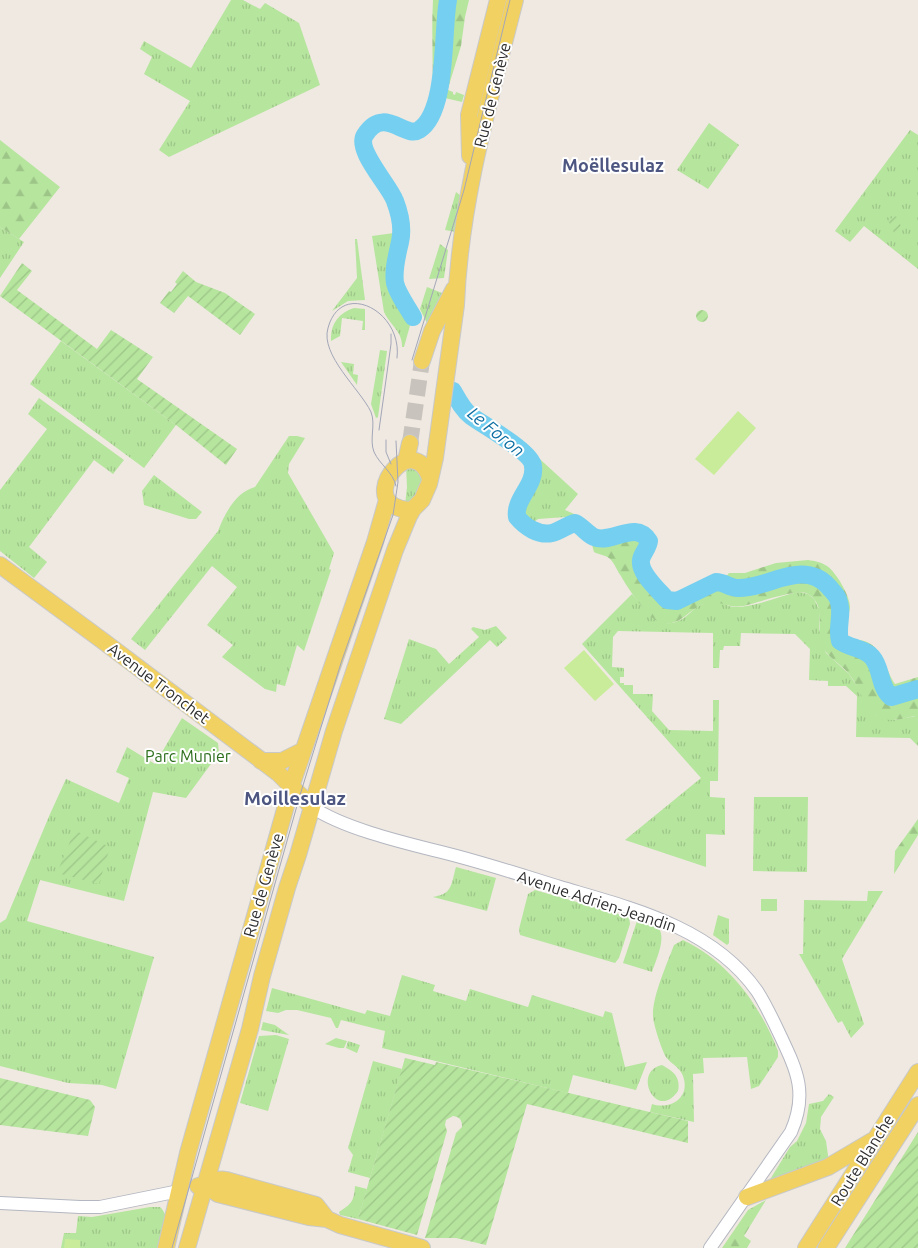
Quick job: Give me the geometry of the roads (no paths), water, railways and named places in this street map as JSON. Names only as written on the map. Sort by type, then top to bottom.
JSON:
[{"type":"main road","name":"Rue de Genève","points":[[474,153],[469,115],[498,0]]},
{"type":"main road","name":"Rue de Genève","points":[[187,1248],[250,1029],[277,923],[337,722],[395,550],[413,509],[422,500],[430,478],[435,458],[452,335],[456,304],[456,285],[474,153],[516,0]]},
{"type":"main road","name":"Rue de Genève","points":[[422,361],[430,336],[456,285]]},
{"type":"main road","points":[[430,336],[452,335]]},
{"type":"main road","points":[[410,443],[406,461],[415,461],[423,465],[430,478]]},
{"type":"main road","name":"Rue de Genève","points":[[166,1248],[179,1191],[257,904],[302,752],[375,542],[387,500],[385,490],[391,473],[397,465],[406,461]]},
{"type":"main road","points":[[387,500],[398,508],[405,510],[413,509]]},
{"type":"main road","name":"Avenue Tronchet","points":[[0,565],[103,640],[261,760],[292,786],[312,807]]},
{"type":"main road","points":[[261,760],[282,761],[302,752]]},
{"type":"main road","name":"Route Blanche","points":[[806,1248],[918,1072]]},
{"type":"main road","name":"Route Blanche","points":[[826,1248],[915,1109]]},
{"type":"main road","points":[[746,1198],[828,1167],[876,1138]]},
{"type":"main road","points":[[179,1191],[205,1185],[218,1194],[309,1217],[327,1219],[340,1225],[422,1248]]},
{"type":"street","name":"Avenue Adrien-Jeandin","points":[[312,807],[330,818],[379,835],[586,894],[660,919],[693,934],[728,959],[756,991],[767,1009],[794,1067],[800,1097],[798,1116],[791,1132],[710,1248]]},
{"type":"street","points":[[0,1203],[100,1207],[179,1191]]},
{"type":"waterway","name":"Le Foron","points":[[413,317],[400,296],[395,283],[395,268],[401,232],[398,211],[392,194],[374,168],[363,142],[365,135],[372,127],[379,123],[387,123],[413,132],[419,130],[428,120],[435,106],[439,89],[448,0]]},
{"type":"waterway","name":"Le Foron","points":[[453,391],[468,414],[516,446],[531,460],[533,473],[517,510],[517,517],[528,527],[537,532],[547,534],[575,523],[591,536],[601,539],[630,532],[637,532],[643,535],[649,541],[641,560],[643,571],[650,582],[667,600],[677,601],[716,582],[738,588],[797,575],[808,575],[819,579],[835,594],[840,604],[840,641],[872,657],[878,666],[884,688],[891,697],[918,689]]},
{"type":"tunnel","points":[[410,443],[422,361]]},
{"type":"tram line","points":[[412,360],[464,190],[510,0]]},
{"type":"tram line","points":[[396,486],[392,477],[374,452],[371,412],[342,372],[330,349],[327,338],[328,328],[335,313],[345,305],[357,304],[370,307],[381,315],[391,327],[396,341],[397,358]]},
{"type":"tram line","points":[[379,430],[391,334]]},
{"type":"tram line","points":[[386,440],[386,452],[391,464]]},
{"type":"tram line","points":[[172,1248],[300,795],[341,663],[393,515],[398,482],[396,441]]},
{"type":"district","name":"Moëllesulaz","points":[[613,166]]},
{"type":"district","name":"Moillesulaz","points":[[295,798]]},
{"type":"park label","name":"Parc Munier","points":[[188,756]]}]
